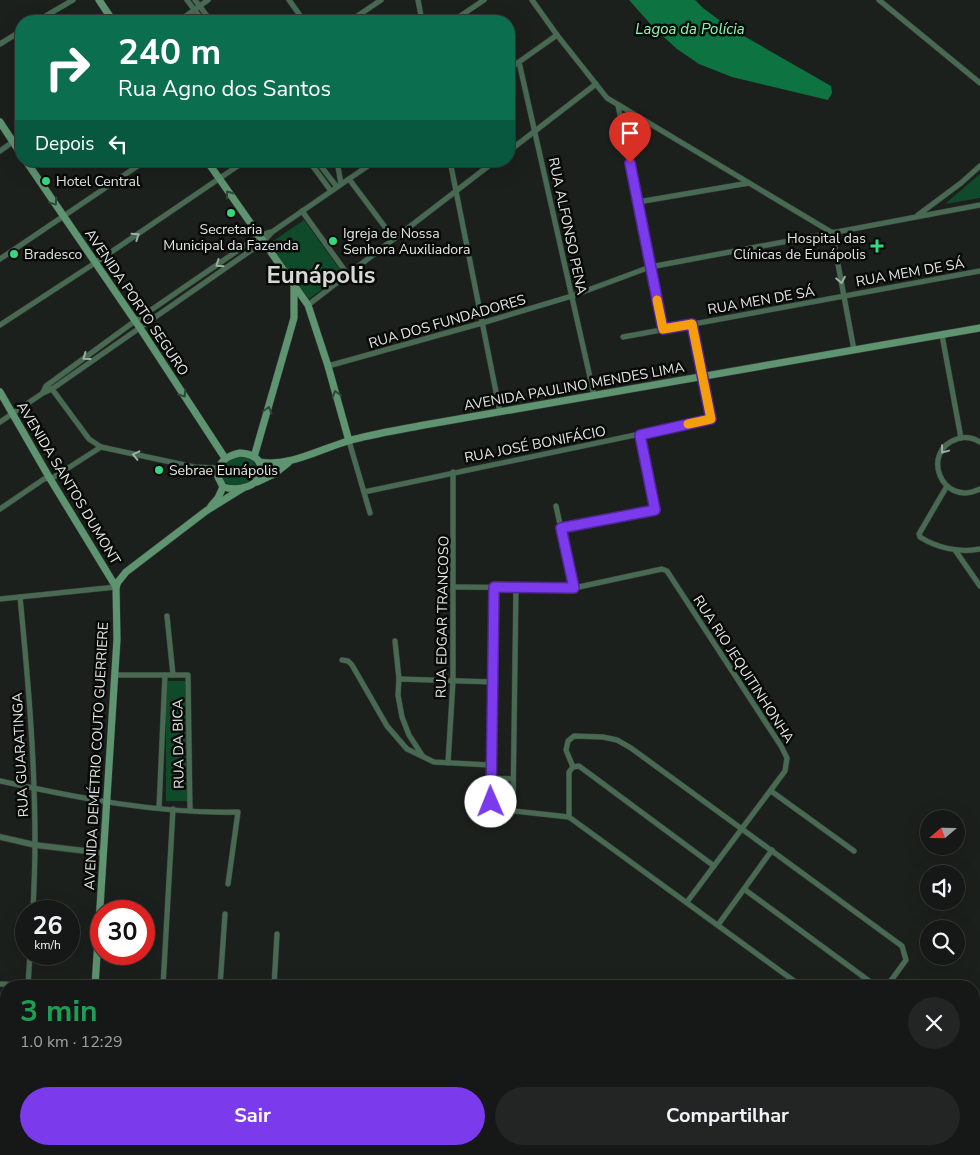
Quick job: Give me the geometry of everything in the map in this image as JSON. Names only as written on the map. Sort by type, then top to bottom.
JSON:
[{"type":"main road","points":[[99,0],[109,15]]},
{"type":"main road","points":[[0,122],[15,145]]},
{"type":"main road","name":"AVENIDA PORTO SEGURO","points":[[30,167],[138,325],[225,458]]},
{"type":"main road","points":[[211,167],[308,305],[328,366],[349,441]]},
{"type":"main road","points":[[256,482],[262,474],[256,460],[294,318],[294,286]]},
{"type":"main road","points":[[294,318],[300,310],[308,305]]},
{"type":"main road","name":"AVENIDA PAULINO MENDES LIMA","points":[[290,461],[349,441],[424,425],[980,328]]},
{"type":"main road","name":"AVENIDA SANTOS DUMONT","points":[[0,392],[116,587]]},
{"type":"main road","points":[[223,488],[218,478],[219,468],[225,458],[240,453],[256,460],[275,464],[290,461]]},
{"type":"main road","points":[[116,587],[126,572],[206,511],[243,488],[274,474],[290,461]]},
{"type":"main road","points":[[223,488],[243,488]]},
{"type":"main road","points":[[206,511],[218,498],[223,488]]},
{"type":"main road","name":"AVENIDA DEMÉTRIO COUTO GUERRIERE","points":[[95,980],[118,607],[116,587]]},
{"type":"street","points":[[47,15],[72,0]]},
{"type":"street","points":[[187,0],[205,15]]},
{"type":"street","points":[[195,0],[200,15]]},
{"type":"street","points":[[187,15],[208,0]]},
{"type":"street","points":[[288,0],[299,15]]},
{"type":"street","points":[[359,15],[381,0]]},
{"type":"street","points":[[418,0],[421,15]]},
{"type":"street","points":[[462,15],[484,0]]},
{"type":"street","points":[[532,0],[607,98],[832,232],[854,350]]},
{"type":"street","points":[[879,0],[980,83]]},
{"type":"street","points":[[0,44],[15,35]]},
{"type":"street","points":[[515,65],[557,35]]},
{"type":"street","name":"RUA ALFONSO PENA","points":[[519,62],[594,395]]},
{"type":"street","points":[[515,147],[596,84]]},
{"type":"street","points":[[618,105],[663,329]]},
{"type":"street","points":[[0,151],[13,142]]},
{"type":"street","points":[[916,216],[961,184],[980,166]]},
{"type":"street","points":[[0,259],[136,167]]},
{"type":"street","points":[[0,325],[236,167]]},
{"type":"street","points":[[313,167],[331,191]]},
{"type":"street","points":[[322,167],[339,186]]},
{"type":"street","points":[[337,167],[339,186]]},
{"type":"street","points":[[43,393],[46,386],[138,325],[367,167]]},
{"type":"street","points":[[451,167],[500,412]]},
{"type":"street","points":[[308,305],[487,167]]},
{"type":"street","points":[[350,179],[394,239]]},
{"type":"street","points":[[638,202],[749,183]]},
{"type":"street","name":"RUA DOS FUNDADORES","points":[[328,366],[572,296],[650,266],[980,205]]},
{"type":"street","points":[[302,211],[348,275]]},
{"type":"street","name":"RUA MEM DE SÁ","points":[[844,296],[980,271]]},
{"type":"street","name":"RUA MEN DE SÁ","points":[[623,337],[844,296]]},
{"type":"street","points":[[692,324],[702,377]]},
{"type":"street","points":[[0,422],[52,389],[138,325]]},
{"type":"street","points":[[942,335],[961,438]]},
{"type":"street","name":"RUA JOSÉ BONIFÁCIO","points":[[364,492],[711,419],[702,377]]},
{"type":"street","points":[[46,386],[52,389],[89,439],[102,447],[194,466],[219,468]]},
{"type":"street","points":[[561,528],[655,510],[640,435]]},
{"type":"street","points":[[980,442],[972,438],[961,438],[946,445],[938,460],[940,477],[947,486],[960,493],[980,489]]},
{"type":"street","points":[[349,441],[370,513]]},
{"type":"street","points":[[0,509],[49,477],[54,477],[102,447]]},
{"type":"street","name":"RUA EDGAR TRANCOSO","points":[[448,763],[453,681],[453,472]]},
{"type":"street","points":[[947,486],[919,534],[920,537],[955,550],[980,549]]},
{"type":"street","points":[[454,587],[574,588],[556,506]]},
{"type":"street","points":[[955,550],[980,586]]},
{"type":"street","name":"RUA RIO JEQUITINHONHA","points":[[574,588],[662,569],[667,571],[785,752],[787,765],[785,771],[687,902]]},
{"type":"street","points":[[0,599],[116,587]]},
{"type":"street","points":[[491,802],[490,765],[494,587]]},
{"type":"street","points":[[516,587],[514,811],[569,817],[793,980]]},
{"type":"street","name":"RUA GUARATINGA","points":[[20,597],[30,696],[35,845],[33,900]]},
{"type":"street","points":[[114,675],[173,675],[167,616]]},
{"type":"street","points":[[395,641],[398,695],[402,717],[409,735],[422,755]]},
{"type":"street","points":[[342,660],[348,661],[352,665],[394,736],[407,749],[434,762],[490,765]]},
{"type":"street","points":[[159,808],[165,675]]},
{"type":"street","name":"RUA DA BICA","points":[[173,675],[188,675],[190,811]]},
{"type":"street","points":[[398,679],[493,682]]},
{"type":"street","points":[[573,767],[566,750],[568,741],[574,736],[603,737],[617,740],[631,748],[902,946],[906,960],[891,980]]},
{"type":"street","points":[[569,817],[569,772],[573,767],[580,766],[714,866]]},
{"type":"street","points":[[490,778],[513,779]]},
{"type":"street","points":[[0,781],[106,803],[201,813],[238,812],[228,884]]},
{"type":"street","points":[[771,791],[854,851]]},
{"type":"street","points":[[163,980],[173,809]]},
{"type":"street","points":[[0,837],[35,845],[103,853]]},
{"type":"street","points":[[718,925],[772,850]]},
{"type":"street","points":[[744,889],[868,980]]},
{"type":"street","points":[[220,980],[224,914]]},
{"type":"street","points":[[274,980],[277,934]]},
{"type":"street","points":[[28,980],[29,965]]},
{"type":"shaded area","points":[[980,174],[980,198],[945,204]]},
{"type":"shaded area","points":[[304,220],[343,274],[309,299],[269,244]]},
{"type":"shaded area","points":[[238,455],[252,459],[258,474],[253,481],[246,484],[233,485],[225,483],[222,481],[221,468],[225,463]]},
{"type":"shaded area","points":[[166,681],[186,681],[187,801],[166,801]]},
{"type":"water","name":"Lagoa da Polícia","points":[[629,0],[695,0],[730,28],[831,86],[832,93],[828,100],[732,77],[699,64],[677,49],[654,28]]},
{"type":"slow traffic","points":[[657,300],[663,329],[692,324],[711,419],[688,424]]},
{"type":"place","name":"Hotel Central","points":[[46,181]]},
{"type":"place","name":"Secretaria Municipal da Fazenda","points":[[231,213]]},
{"type":"place","name":"Igreja de Nossa Senhora Auxiliadora","points":[[333,241]]},
{"type":"place","name":"Hospital das Clínicas de Eunápolis","points":[[877,246]]},
{"type":"place","name":"Bradesco","points":[[14,254]]},
{"type":"place","name":"Sebrae Eunápolis","points":[[159,470]]},
{"type":"district","name":"Eunápolis","points":[[321,275]]},
{"type":"route","points":[[491,802],[494,587],[574,588],[561,528],[655,510],[640,435],[711,419],[692,324],[663,329],[630,163]]}]
